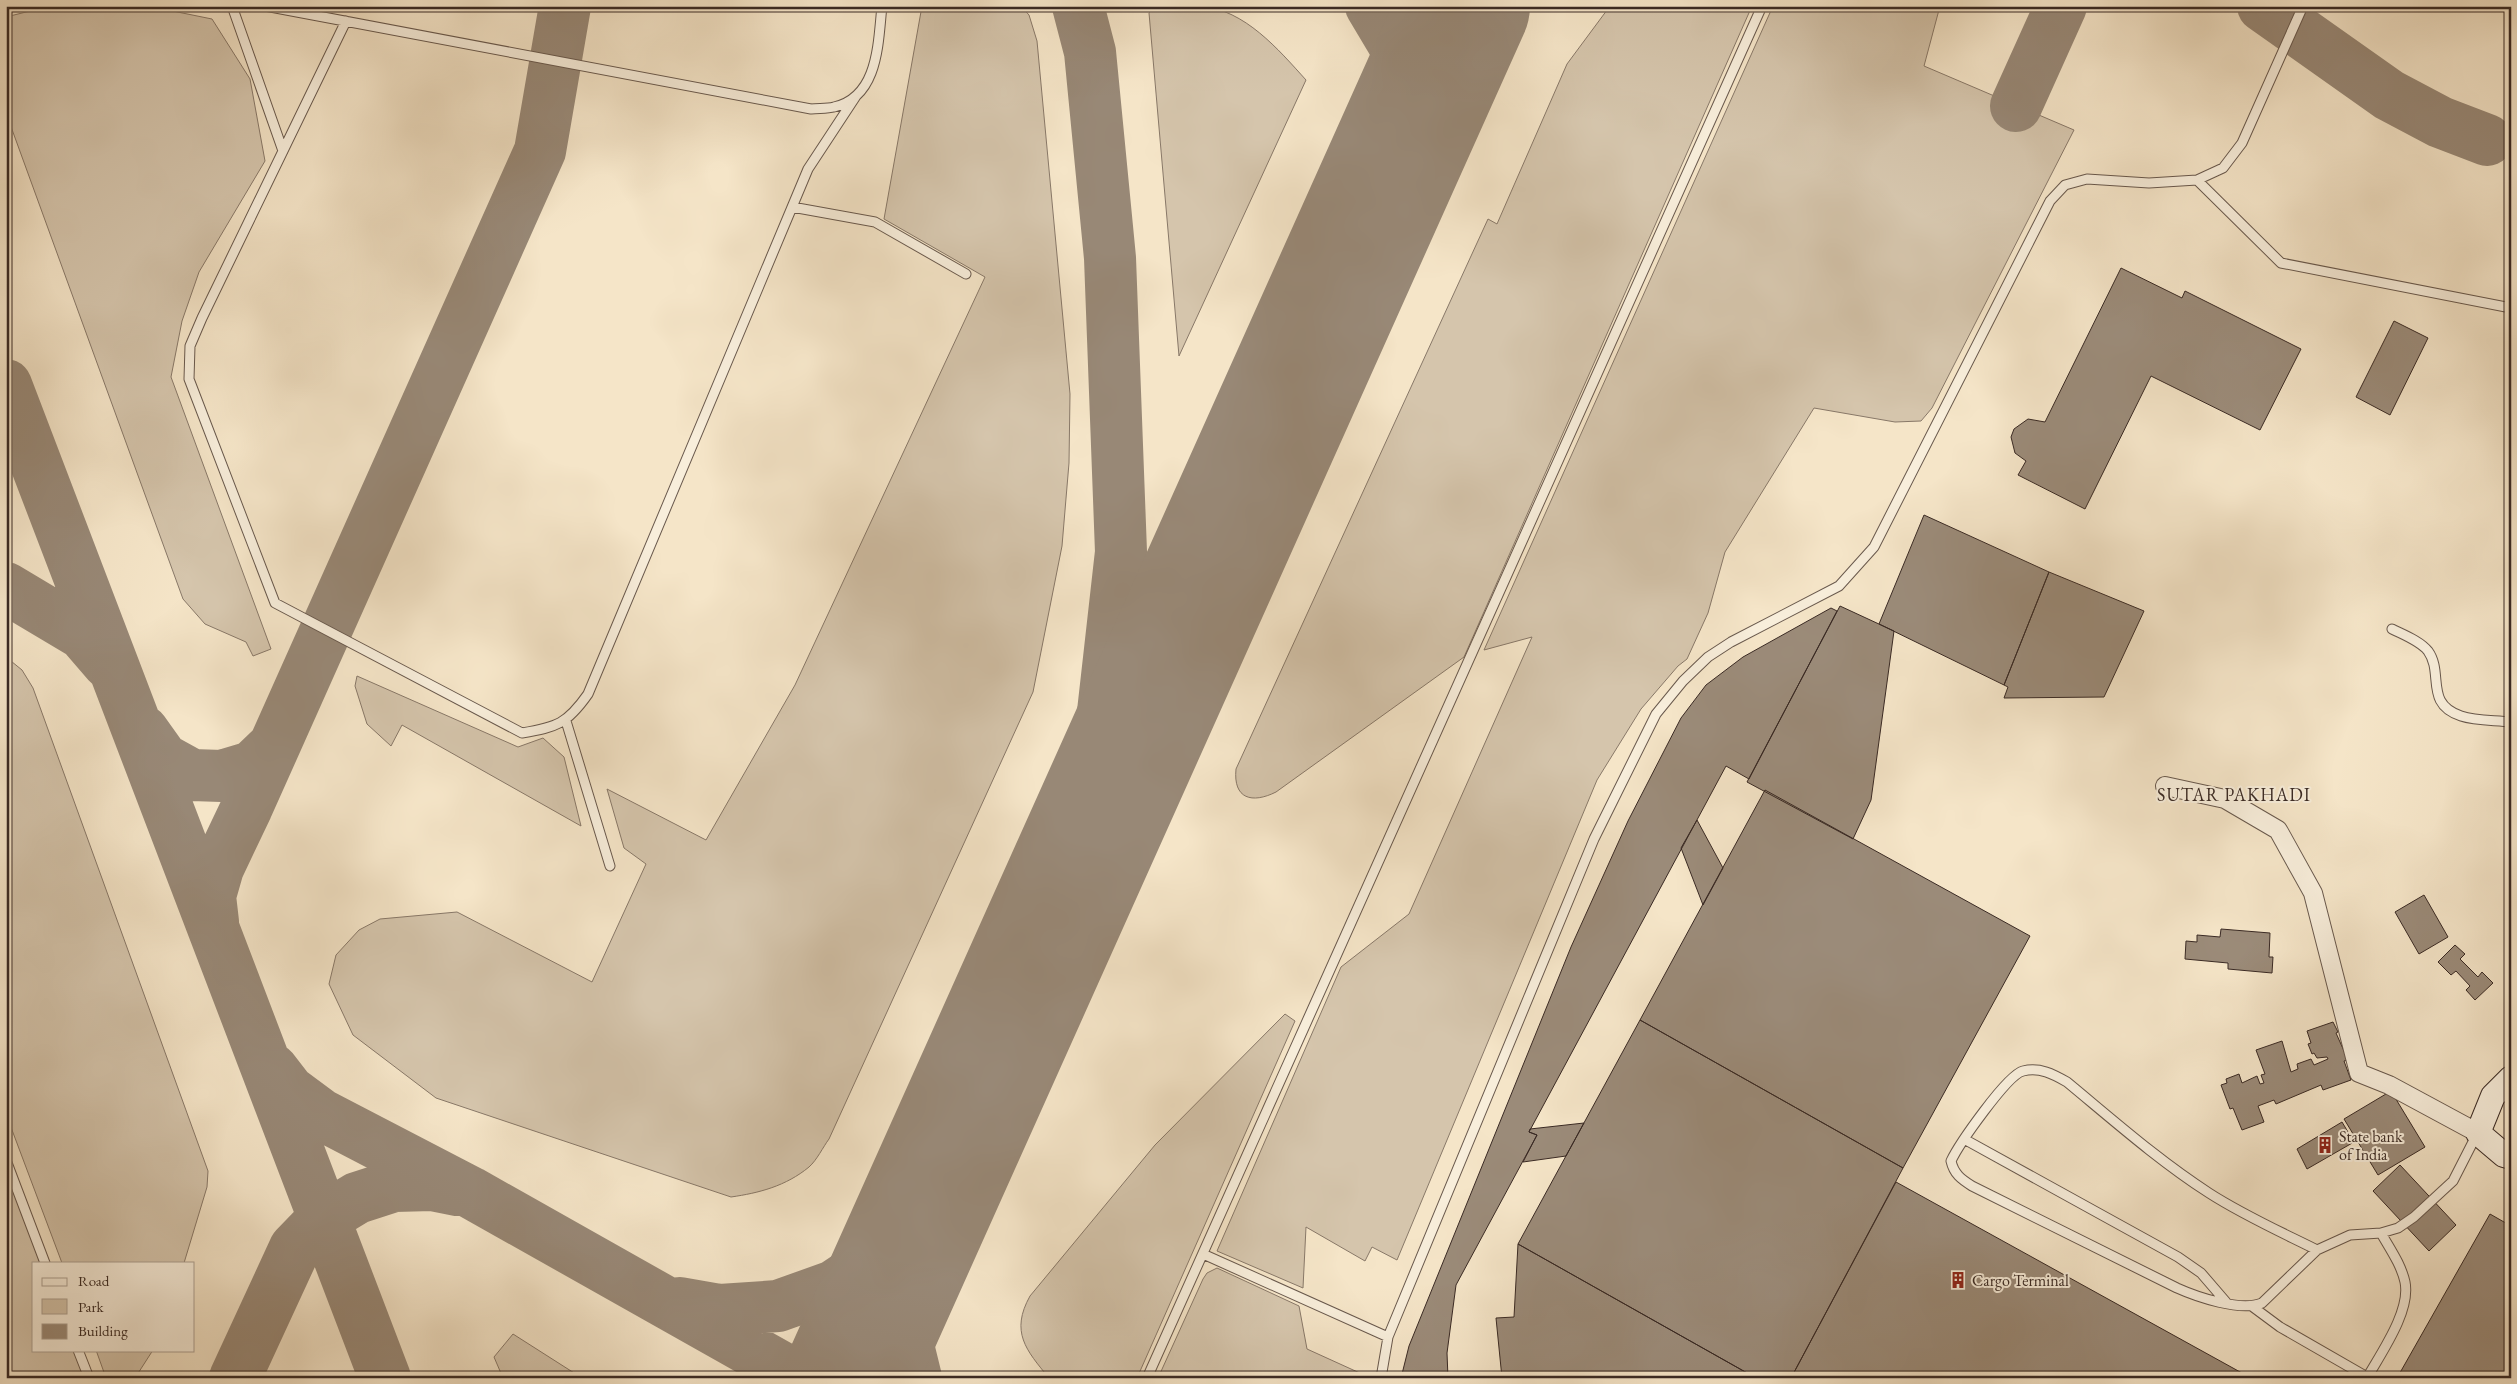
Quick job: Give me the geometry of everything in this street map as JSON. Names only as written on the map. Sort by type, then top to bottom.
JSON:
[{"type":"street","points":[[2165,786],[2225,799],[2278,830],[2313,893],[2359,1073],[2389,1085],[2478,1134],[2504,1155],[2511,1157]]},
{"type":"street","points":[[2478,1134],[2493,1096],[2511,1078]]},
{"type":"lane","points":[[232,6],[283,151]]},
{"type":"lane","points":[[265,6],[811,109],[835,107],[856,96]]},
{"type":"lane","points":[[346,22],[202,318],[190,346],[189,379],[276,603],[522,733],[553,728],[566,721],[588,694],[808,169],[871,76],[877,52],[882,6]]},
{"type":"lane","points":[[1147,1378],[1762,6]]},
{"type":"lane","points":[[1381,1378],[1388,1337],[1594,838],[1656,714],[1684,681],[1708,657],[1731,642],[1839,586],[1861,565],[1874,547],[2050,201],[2065,185],[2087,179],[2149,183],[2197,180],[2223,168],[2242,143],[2303,6]]},
{"type":"lane","points":[[2197,180],[2281,263],[2511,308]]},
{"type":"lane","points":[[792,207],[875,222],[966,274]]},
{"type":"lane","points":[[2392,629],[2420,644],[2429,653],[2439,700],[2448,710],[2461,716],[2511,722]]},
{"type":"lane","points":[[566,721],[610,866]]},
{"type":"lane","points":[[2318,1250],[2254,1219],[2209,1193],[2171,1166],[2067,1082],[2050,1072],[2021,1071],[2009,1081],[1964,1139],[1951,1161],[1953,1170],[1966,1182],[2176,1288],[2201,1298],[2253,1307],[2280,1327],[2367,1377],[2393,1332],[2404,1301],[2405,1284],[2401,1268],[2381,1233]]},
{"type":"lane","points":[[2253,1307],[2262,1303],[2318,1250],[2350,1235],[2381,1233],[2398,1228],[2414,1217],[2447,1186],[2478,1134]]},
{"type":"lane","points":[[1964,1139],[2178,1256],[2201,1273],[2226,1302]]},
{"type":"lane","points":[[6,1160],[45,1262]]},
{"type":"lane","points":[[1203,1254],[1388,1337]]},
{"type":"lane","points":[[79,1352],[89,1378]]},
{"type":"green space","points":[[50,6],[148,6],[212,19],[250,79],[265,161],[199,272],[182,321],[171,377],[271,649],[253,656],[246,642],[205,624],[183,599],[6,113],[6,17]]},
{"type":"green space","points":[[922,6],[1021,6],[1029,15],[1037,41],[1070,394],[1069,463],[1062,546],[1033,692],[829,1139],[812,1164],[800,1174],[782,1184],[762,1191],[731,1197],[436,1098],[353,1035],[329,984],[336,955],[359,930],[380,919],[457,912],[592,982],[646,864],[624,848],[607,789],[706,840],[795,685],[985,277],[884,219]]},
{"type":"green space","points":[[1154,6],[1201,6],[1217,9],[1232,15],[1260,33],[1306,80],[1179,356],[1149,13]]},
{"type":"green space","points":[[1610,6],[1752,6],[1464,657],[1276,792],[1259,798],[1246,796],[1241,793],[1238,787],[1236,769],[1488,219],[1497,224],[1567,64]]},
{"type":"green space","points":[[1773,6],[1940,6],[1924,66],[2074,130],[1932,408],[1921,421],[1895,422],[1814,408],[1725,552],[1708,613],[1687,659],[1678,666],[1641,709],[1597,780],[1397,1260],[1372,1247],[1365,1261],[1306,1227],[1303,1288],[1217,1251],[1341,967],[1409,914],[1532,637],[1484,650]]},
{"type":"green space","points":[[6,657],[22,670],[33,688],[208,1171],[207,1187],[184,1262],[62,1262],[6,1114]]},
{"type":"green space","points":[[357,676],[518,747],[543,738],[564,757],[581,826],[402,725],[391,746],[367,724],[355,686]]},
{"type":"green space","points":[[1285,1014],[1295,1021],[1137,1378],[1049,1378],[1023,1340],[1021,1320],[1030,1296],[1155,1145]]},
{"type":"green space","points":[[6,1162],[44,1262],[32,1262],[32,1352],[79,1352],[88,1378],[6,1378]]},
{"type":"green space","points":[[1217,1268],[1299,1306],[1307,1349],[1362,1374],[1362,1378],[1158,1378],[1203,1279],[1207,1273]]},
{"type":"green space","points":[[513,1334],[582,1378],[503,1378],[494,1357]]},
{"type":"green space","points":[[97,1352],[152,1352],[135,1378],[106,1378]]},
{"type":"building","points":[[2121,268],[2182,298],[2185,291],[2301,349],[2260,430],[2151,376],[2085,509],[2018,475],[2026,461],[2015,453],[2011,437],[2014,429],[2028,419],[2045,422]]},
{"type":"building","points":[[2394,321],[2428,338],[2390,415],[2356,397]]},
{"type":"building","points":[[1924,515],[2049,572],[2004,685],[1879,624]]},
{"type":"building","points":[[2049,572],[2144,611],[2104,697],[2004,698],[2008,687],[2004,685]]},
{"type":"building","points":[[1840,606],[1894,631],[1871,800],[1853,839],[1747,782]]},
{"type":"building","points":[[1831,608],[1837,611],[1749,779],[1726,766],[1529,1132],[1537,1135],[1456,1285],[1447,1353],[1448,1378],[1401,1378],[1409,1346],[1571,947],[1628,821],[1681,718],[1706,685],[1743,657]]},
{"type":"building","points":[[1765,790],[2030,936],[1903,1168],[1640,1020]]},
{"type":"building","points":[[1697,820],[1723,868],[1703,905],[1681,848]]},
{"type":"building","points":[[2424,895],[2448,937],[2419,954],[2395,912]]},
{"type":"building","points":[[2221,929],[2270,933],[2269,957],[2273,957],[2272,973],[2228,969],[2228,963],[2185,959],[2186,941],[2197,942],[2197,935],[2220,937]]},
{"type":"building","points":[[2455,945],[2465,954],[2460,959],[2478,977],[2482,972],[2493,983],[2475,1000],[2466,990],[2470,986],[2456,971],[2451,975],[2438,962]]},
{"type":"building","points":[[1640,1020],[1903,1168],[1791,1378],[1756,1378],[1518,1244]]},
{"type":"building","points":[[2333,1022],[2348,1060],[2344,1061],[2351,1080],[2323,1090],[2321,1085],[2276,1104],[2274,1100],[2258,1106],[2264,1122],[2242,1130],[2233,1108],[2230,1109],[2221,1085],[2227,1083],[2226,1079],[2239,1074],[2242,1083],[2257,1076],[2260,1084],[2264,1083],[2261,1075],[2265,1074],[2256,1050],[2282,1041],[2291,1072],[2298,1069],[2297,1064],[2311,1059],[2314,1065],[2328,1059],[2327,1057],[2317,1058],[2314,1053],[2312,1054],[2308,1044],[2311,1043],[2307,1031]]},
{"type":"building","points":[[2391,1091],[2425,1147],[2378,1175],[2344,1119]]},
{"type":"building","name":"State bank of India","points":[[2342,1122],[2354,1142],[2307,1169],[2297,1149]]},
{"type":"building","points":[[1584,1123],[1566,1156],[1523,1162],[1537,1135],[1529,1132],[1530,1129]]},
{"type":"building","points":[[2400,1165],[2456,1225],[2429,1251],[2373,1191]]},
{"type":"building","name":"Cargo Terminal","points":[[1896,1182],[2251,1378],[1791,1378]]},
{"type":"building","points":[[2490,1214],[2511,1226],[2511,1378],[2397,1378]]},
{"type":"building","points":[[1518,1244],[1756,1378],[1502,1378],[1496,1318],[1514,1317]]},
{"type":"taxiway","points":[[213,922],[210,896],[218,868],[540,151],[565,6]]},
{"type":"taxiway","points":[[1078,6],[1090,52],[1110,258],[1121,552],[1088,845]]},
{"type":"taxiway","points":[[1371,6],[1405,63],[1407,135]]},
{"type":"taxiway","points":[[1407,135],[1485,6]]},
{"type":"taxiway","points":[[2016,106],[2061,6]]},
{"type":"taxiway","points":[[2263,6],[2389,95],[2440,122],[2487,140]]},
{"type":"taxiway","points":[[6,385],[385,1378]]},
{"type":"taxiway","points":[[6,588],[83,634],[108,663]]},
{"type":"taxiway","points":[[143,731],[163,759],[192,775],[222,776],[252,767],[274,746]]},
{"type":"taxiway","points":[[272,1069],[289,1091],[320,1114],[470,1192],[800,1378]]},
{"type":"taxiway","points":[[235,1378],[295,1248],[324,1218],[357,1198],[394,1186],[432,1185],[457,1190]]},
{"type":"taxiway","points":[[680,1303],[720,1310],[778,1306],[834,1286],[882,1254],[924,1211]]},
{"type":"taxiway","points":[[916,1378],[903,1325],[905,1266],[923,1215]]},
{"type":"runway","points":[[849,1378],[1464,6]]},
{"type":"place","name":"State bank of India","points":[[2325,1145]]},
{"type":"place","name":"Cargo Terminal","points":[[1958,1280]]},
{"type":"district","name":"SUTAR PAKHADI","points":[[2234,795]]}]
